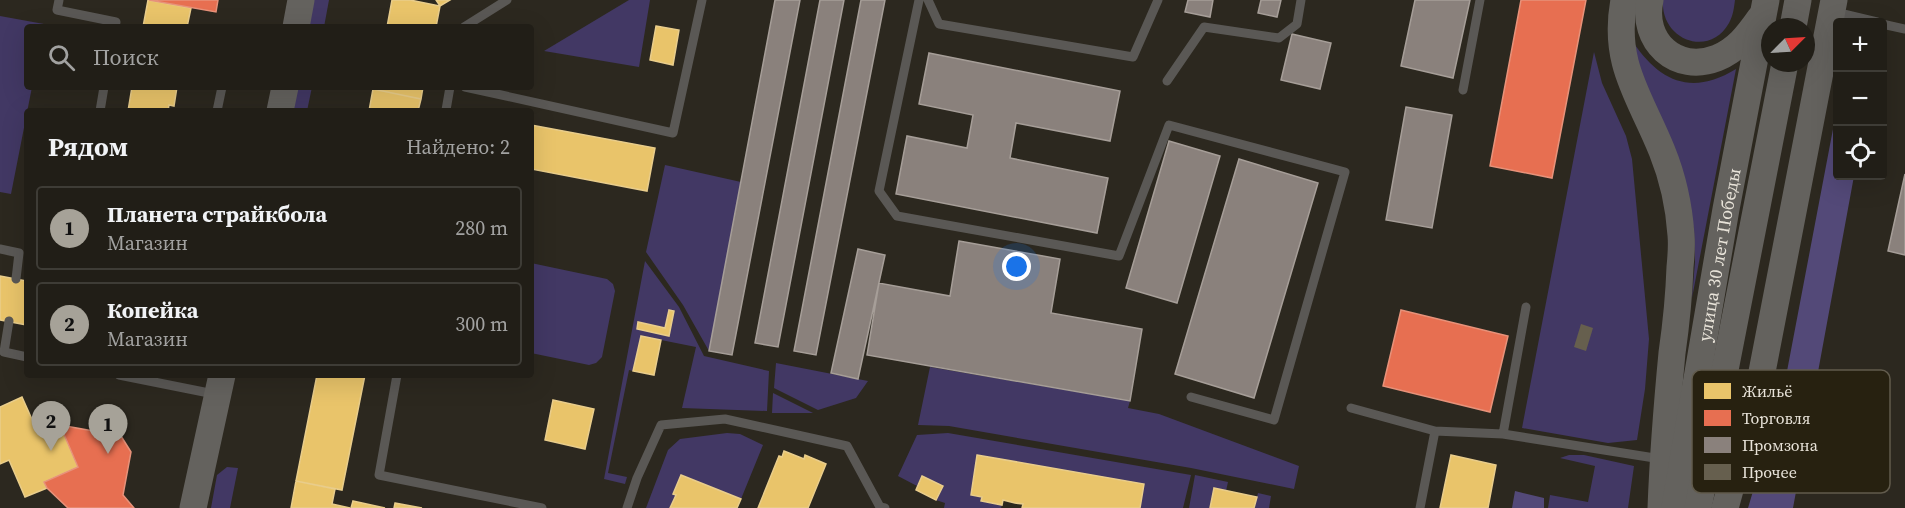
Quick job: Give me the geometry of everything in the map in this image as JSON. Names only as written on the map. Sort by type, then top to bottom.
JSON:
[{"type":"street","points":[[297,24],[301,0]]},
{"type":"street","points":[[1624,0],[1621,16],[1621,46],[1627,72],[1672,179],[1682,238],[1679,297],[1667,404],[1661,508]]},
{"type":"street","points":[[1650,0],[1649,23],[1654,40],[1663,51],[1693,62],[1704,62],[1734,50],[1747,37],[1764,8]]},
{"type":"street","points":[[1795,18],[1798,0]]},
{"type":"street","points":[[1762,370],[1833,6]]},
{"type":"street","name":"улица 30 лет Победы","points":[[1699,370],[1764,8]]},
{"type":"street","name":"улица 30 лет Победы","points":[[1724,370],[1783,72]]},
{"type":"street","points":[[281,108],[284,90]]},
{"type":"street","points":[[193,508],[220,385]]},
{"type":"street","name":"улица 30 лет Победы","points":[[1675,508],[1692,408]]},
{"type":"street","name":"улица 30 лет Победы","points":[[1698,508],[1701,493]]},
{"type":"street","points":[[1725,508],[1729,493]]},
{"type":"lane","points":[[59,0],[57,10],[116,22],[116,24]]},
{"type":"lane","points":[[469,24],[507,0]]},
{"type":"lane","points":[[479,90],[673,133],[702,0]]},
{"type":"lane","points":[[919,0],[879,192],[897,216],[1119,256],[1169,125],[1345,172],[1274,420],[1191,397]]},
{"type":"lane","points":[[928,0],[939,24],[1133,57],[1158,0]]},
{"type":"lane","points":[[1167,81],[1204,27],[1279,38],[1297,24],[1301,0]]},
{"type":"lane","points":[[1463,90],[1480,0]]},
{"type":"lane","points":[[1833,6],[1866,18]]},
{"type":"lane","points":[[1887,25],[1905,29]]},
{"type":"lane","points":[[100,108],[104,90]]},
{"type":"lane","points":[[218,108],[221,90]]},
{"type":"lane","points":[[446,108],[449,90]]},
{"type":"lane","points":[[0,249],[23,254],[16,279]]},
{"type":"lane","points":[[1503,434],[1526,307]]},
{"type":"lane","points":[[9,321],[2,352],[24,356]]},
{"type":"lane","points":[[396,378],[379,476],[542,508]]},
{"type":"lane","points":[[164,379],[220,385]]},
{"type":"lane","points":[[1351,408],[1435,431],[1503,434],[1663,459]]},
{"type":"lane","points":[[627,508],[661,425],[725,419],[847,446],[880,507],[885,508]]},
{"type":"lane","points":[[1420,508],[1435,431]]},
{"type":"shaded area","points":[[311,0],[329,0],[325,24],[307,24]]},
{"type":"shaded area","points":[[629,0],[650,0],[639,67],[544,51]]},
{"type":"shaded area","points":[[1663,0],[1735,0],[1729,23],[1720,34],[1710,40],[1699,42],[1687,40],[1669,25],[1664,14]]},
{"type":"shaded area","points":[[0,16],[44,24],[24,24],[24,90],[31,90],[28,108],[24,108],[24,128],[11,194],[0,192]]},
{"type":"shaded area","points":[[1633,42],[1654,67],[1678,81],[1705,82],[1736,69],[1692,298],[1695,262],[1694,229],[1641,74]]},
{"type":"shaded area","points":[[1594,52],[1602,83],[1626,136],[1632,159],[1649,339],[1645,389],[1637,440],[1608,443],[1522,428]]},
{"type":"shaded area","points":[[294,90],[311,90],[308,108],[290,108]]},
{"type":"shaded area","points":[[1833,129],[1833,180],[1853,180],[1818,370],[1787,370]]},
{"type":"shaded area","points":[[665,165],[741,182],[709,351],[683,305],[646,252]]},
{"type":"shaded area","points":[[645,261],[679,307],[704,356],[769,371],[767,411],[682,408],[696,347],[641,336],[633,371],[629,370],[608,473],[627,477],[625,484],[604,479]]},
{"type":"shaded area","points":[[534,264],[607,279],[613,284],[615,291],[602,357],[596,363],[589,365],[534,354]]},
{"type":"shaded area","points":[[776,363],[868,381],[856,398],[818,410],[774,388]]},
{"type":"shaded area","points":[[930,367],[1130,401],[1128,408],[1159,414],[1299,466],[1294,489],[1191,468],[949,426],[918,425]]},
{"type":"shaded area","points":[[773,393],[813,413],[772,413]]},
{"type":"shaded area","points":[[727,433],[740,434],[763,445],[741,499],[681,475],[673,493],[676,495],[670,508],[646,508],[668,450],[680,439]]},
{"type":"shaded area","points":[[948,433],[1191,475],[1183,508],[1140,508],[1143,484],[978,455],[971,495],[982,497],[982,501],[1002,505],[1001,508],[944,508],[945,503],[936,500],[942,486],[922,476],[917,486],[898,476],[917,435]]},
{"type":"shaded area","points":[[1569,455],[1584,455],[1634,466],[1628,508],[1548,508],[1550,495],[1588,502],[1595,466],[1560,458]]},
{"type":"shaded area","points":[[227,467],[238,468],[230,508],[211,508],[217,475]]},
{"type":"shaded area","points":[[1195,475],[1228,482],[1226,491],[1214,489],[1210,508],[1189,508]]},
{"type":"shaded area","points":[[1515,491],[1544,498],[1544,508],[1512,508]]},
{"type":"shaded area","points":[[1258,493],[1271,496],[1269,508],[1254,508]]},
{"type":"shaded area","points":[[1752,493],[1796,493],[1793,508],[1748,508]]},
{"type":"building: Жильё","points":[[148,0],[191,8],[188,24],[144,24]]},
{"type":"building: Жильё","points":[[392,0],[410,0],[440,6],[437,24],[388,24]]},
{"type":"building: Жильё","points":[[436,0],[450,0],[440,6]]},
{"type":"building: Жильё","points":[[656,26],[679,30],[673,65],[650,60]]},
{"type":"building: Жильё","points":[[132,90],[177,90],[174,106],[128,108]]},
{"type":"building: Жильё","points":[[373,90],[421,99],[419,108],[370,108]]},
{"type":"building: Жильё","points":[[378,90],[422,90],[421,99]]},
{"type":"building: Жильё","points":[[534,126],[655,148],[647,191],[534,170]]},
{"type":"building: Жильё","points":[[0,276],[24,280],[24,324],[0,320]]},
{"type":"building: Жильё","points":[[669,310],[674,311],[669,336],[637,329],[638,322],[665,328]]},
{"type":"building: Жильё","points":[[641,336],[661,340],[654,375],[633,371]]},
{"type":"building: Жильё","points":[[316,378],[364,378],[342,490],[296,481]]},
{"type":"building: Жильё","points":[[22,397],[39,435],[60,425],[78,467],[44,482],[47,488],[25,497],[9,460],[0,464],[0,407]]},
{"type":"building: Жильё","points":[[553,400],[594,409],[585,449],[545,440]]},
{"type":"building: Жильё","points":[[784,451],[804,459],[805,455],[826,464],[808,508],[758,508],[779,456],[782,457]]},
{"type":"building: Жильё","points":[[977,455],[1144,484],[1140,508],[1022,508],[1023,504],[1003,500],[1002,505],[981,501],[982,497],[971,495]]},
{"type":"building: Жильё","points":[[1451,455],[1496,465],[1488,508],[1440,508]]},
{"type":"building: Жильё","points":[[681,475],[741,499],[737,508],[670,508]]},
{"type":"building: Жильё","points":[[922,476],[943,486],[936,500],[916,490]]},
{"type":"building: Жильё","points":[[296,481],[335,489],[332,504],[350,508],[291,508]]},
{"type":"building: Жильё","points":[[1214,488],[1257,497],[1254,508],[1210,508]]},
{"type":"building: Жильё","points":[[353,501],[385,508],[351,508]]},
{"type":"building: Жильё","points":[[395,503],[422,508],[394,508]]},
{"type":"building: Торговля","points":[[149,0],[218,0],[216,12]]},
{"type":"building: Торговля","points":[[1521,0],[1586,0],[1552,178],[1490,166]]},
{"type":"building: Торговля","points":[[1401,310],[1508,336],[1490,412],[1383,386]]},
{"type":"building: Торговля","points":[[60,425],[121,436],[131,452],[123,495],[134,508],[68,508],[47,488],[44,482],[78,467]]},
{"type":"building: Промзона","points":[[775,0],[800,0],[732,355],[709,351]]},
{"type":"building: Промзона","points":[[820,0],[844,0],[778,347],[755,343]]},
{"type":"building: Промзона","points":[[861,0],[885,0],[816,355],[794,351]]},
{"type":"building: Промзона","points":[[1188,0],[1213,0],[1210,17],[1185,12]]},
{"type":"building: Промзона","points":[[1261,0],[1281,0],[1277,17],[1258,13]]},
{"type":"building: Промзона","points":[[1415,0],[1470,0],[1453,78],[1401,66]]},
{"type":"building: Промзона","points":[[1292,34],[1331,43],[1320,89],[1281,80]]},
{"type":"building: Промзона","points":[[929,53],[1120,91],[1110,141],[1016,123],[1010,158],[1108,178],[1097,233],[896,194],[907,136],[967,148],[973,115],[919,104]]},
{"type":"building: Промзона","points":[[1406,107],[1452,115],[1432,228],[1386,220]]},
{"type":"building: Промзона","points":[[1169,141],[1220,156],[1177,303],[1126,288]]},
{"type":"building: Промзона","points":[[1239,159],[1318,183],[1254,398],[1175,374]]},
{"type":"building: Промзона","points":[[1905,174],[1905,255],[1888,251]]},
{"type":"building: Промзона","points":[[959,241],[1060,259],[1051,313],[1142,329],[1130,401],[867,355],[879,283],[950,296]]},
{"type":"building: Промзона","points":[[858,249],[885,255],[858,379],[831,373]]},
{"type":"building: Прочее","points":[[1581,324],[1593,328],[1586,351],[1574,347]]},
{"type":"place","name":"Копейка","points":[[51,451]]},
{"type":"place","name":"Планета страйкбола","points":[[108,454]]}]
